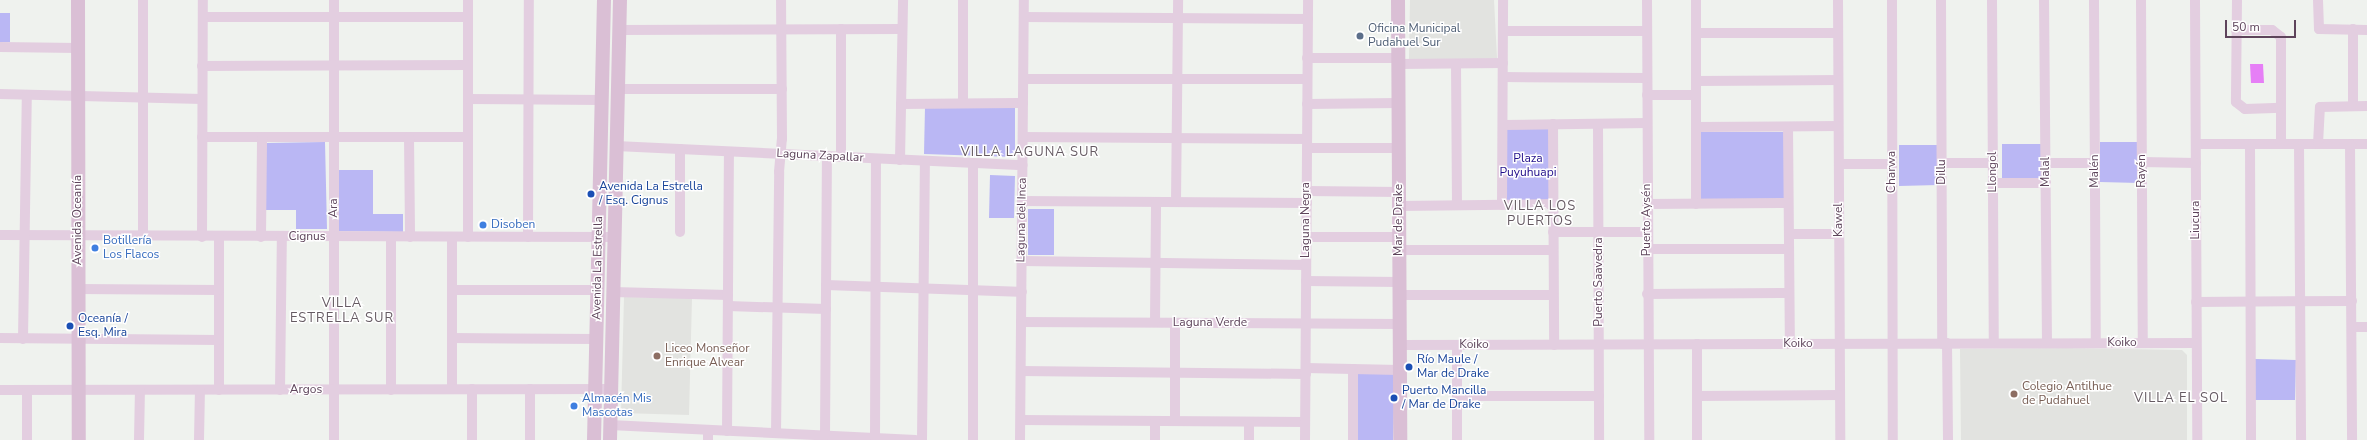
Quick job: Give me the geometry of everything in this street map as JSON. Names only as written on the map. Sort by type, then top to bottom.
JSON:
[{"type":"main road","name":"Avenida Oceanía","points":[[78,0],[79,440]]},
{"type":"main road","name":"Avenida La Estrella","points":[[594,440],[604,0]]},
{"type":"main road","name":"Avenida La Estrella","points":[[610,440],[620,0]]},
{"type":"main road","name":"Mar de Drake","points":[[1398,0],[1400,440]]},
{"type":"street","points":[[143,237],[144,0]]},
{"type":"street","points":[[202,236],[203,0]]},
{"type":"street","name":"Ara","points":[[334,0],[334,440]]},
{"type":"street","points":[[468,0],[468,237]]},
{"type":"street","points":[[528,237],[529,0]]},
{"type":"street","points":[[776,433],[782,89],[781,0]]},
{"type":"street","points":[[900,160],[903,0]]},
{"type":"street","points":[[963,0],[963,103]]},
{"type":"street","name":"Laguna del Inca","points":[[1020,440],[1024,0]]},
{"type":"street","points":[[1176,202],[1178,0]]},
{"type":"street","name":"Laguna Negra","points":[[1305,440],[1308,0]]},
{"type":"street","points":[[1502,205],[1503,0]]},
{"type":"street","name":"Puerto Aysén","points":[[1647,0],[1647,344],[1649,440]]},
{"type":"street","points":[[1696,0],[1696,204]]},
{"type":"street","name":"Kawel","points":[[1838,0],[1840,440]]},
{"type":"street","name":"Charwa","points":[[1892,0],[1893,440]]},
{"type":"street","name":"Dillu","points":[[1941,0],[1942,163],[1948,440]]},
{"type":"street","name":"Llongol","points":[[1992,0],[1994,343]]},
{"type":"street","name":"Malal","points":[[2044,0],[2047,343]]},
{"type":"street","name":"Malén","points":[[2094,0],[2096,343]]},
{"type":"street","name":"Rayén","points":[[2142,0],[2143,343]]},
{"type":"street","name":"Liucura","points":[[2195,0],[2197,440]]},
{"type":"street","points":[[2236,0],[2238,104],[2245,109],[2281,108]]},
{"type":"street","points":[[2318,0],[2319,29],[2367,30]]},
{"type":"street","points":[[203,17],[468,17]]},
{"type":"street","points":[[1024,17],[1308,20]]},
{"type":"street","points":[[841,29],[841,157]]},
{"type":"street","points":[[619,30],[902,29]]},
{"type":"street","points":[[2236,30],[2272,30],[2279,35],[2281,144]]},
{"type":"street","points":[[2353,30],[2353,106]]},
{"type":"street","points":[[1503,31],[1647,31]]},
{"type":"street","points":[[1696,34],[1838,33]]},
{"type":"street","points":[[0,47],[78,48]]},
{"type":"street","points":[[1308,58],[1456,64],[1503,63]]},
{"type":"street","points":[[1456,64],[1458,205]]},
{"type":"street","points":[[202,66],[468,65]]},
{"type":"street","points":[[1503,77],[1647,78]]},
{"type":"street","points":[[1024,79],[1307,79]]},
{"type":"street","points":[[1696,80],[1838,80]]},
{"type":"street","points":[[617,89],[782,89]]},
{"type":"street","points":[[0,94],[202,99]]},
{"type":"street","points":[[23,339],[27,95]]},
{"type":"street","points":[[1647,95],[1696,95]]},
{"type":"street","points":[[468,99],[602,100]]},
{"type":"street","points":[[901,104],[1023,103]]},
{"type":"street","points":[[1307,104],[1398,103]]},
{"type":"street","points":[[2318,144],[2320,107],[2367,106]]},
{"type":"street","points":[[1553,124],[1554,345]]},
{"type":"street","name":"Puerto Saavedra","points":[[1598,124],[1599,440]]},
{"type":"street","points":[[1502,125],[1647,124]]},
{"type":"street","points":[[1696,127],[1838,126]]},
{"type":"street","points":[[1788,127],[1790,344]]},
{"type":"street","points":[[202,137],[468,137]]},
{"type":"street","points":[[261,237],[262,137]]},
{"type":"street","points":[[409,137],[410,236]]},
{"type":"street","points":[[1023,137],[1176,138],[1398,148]]},
{"type":"street","points":[[2196,144],[2367,144]]},
{"type":"street","points":[[2250,144],[2251,440]]},
{"type":"street","points":[[2298,144],[2301,440]]},
{"type":"street","points":[[2350,144],[2352,440]]},
{"type":"street","name":"Laguna Zapallar","points":[[616,146],[1023,166]]},
{"type":"street","points":[[680,149],[680,232]]},
{"type":"street","points":[[727,431],[730,152]]},
{"type":"street","points":[[825,436],[827,156]]},
{"type":"street","points":[[875,438],[876,159]]},
{"type":"street","points":[[922,440],[925,161]]},
{"type":"street","points":[[2142,162],[2196,163]]},
{"type":"street","points":[[973,163],[973,440]]},
{"type":"street","points":[[1942,163],[1993,163]]},
{"type":"street","points":[[2046,163],[2095,163]]},
{"type":"street","points":[[1838,164],[1892,164]]},
{"type":"street","points":[[1993,183],[2046,183]]},
{"type":"street","points":[[1307,191],[1458,205],[1553,204]]},
{"type":"street","points":[[1022,200],[1306,203]]},
{"type":"street","points":[[1155,322],[1156,202]]},
{"type":"street","points":[[1647,204],[1788,203]]},
{"type":"street","points":[[1553,232],[1647,232]]},
{"type":"street","points":[[1789,234],[1839,234]]},
{"type":"street","name":"Cignus","points":[[0,235],[78,237],[614,236]]},
{"type":"street","points":[[391,236],[391,390]]},
{"type":"street","points":[[452,236],[452,390]]},
{"type":"street","points":[[219,237],[219,390]]},
{"type":"street","points":[[280,390],[282,237]]},
{"type":"street","points":[[1306,237],[1399,244],[1553,250]]},
{"type":"street","points":[[1647,248],[1789,249]]},
{"type":"street","points":[[1022,262],[1306,265]]},
{"type":"street","points":[[1306,281],[1399,289],[1553,295]]},
{"type":"street","points":[[826,285],[1022,292]]},
{"type":"street","points":[[78,289],[219,290]]},
{"type":"street","points":[[452,290],[598,290]]},
{"type":"street","points":[[613,292],[728,300],[777,307],[826,309]]},
{"type":"street","points":[[1647,294],[1789,293]]},
{"type":"street","points":[[2196,302],[2352,301]]},
{"type":"street","name":"Laguna Verde","points":[[1022,322],[1399,324]]},
{"type":"street","points":[[1175,323],[1175,422]]},
{"type":"street","points":[[2352,327],[2367,327]]},
{"type":"street","points":[[0,338],[219,340]]},
{"type":"street","points":[[452,338],[596,339]]},
{"type":"street","name":"Koiko","points":[[1399,345],[2196,343]]},
{"type":"street","points":[[1696,440],[1697,344]]},
{"type":"street","points":[[1457,345],[1457,440]]},
{"type":"street","points":[[1021,371],[1175,373],[1353,369],[1399,370]]},
{"type":"street","points":[[1353,369],[1353,440]]},
{"type":"street","name":"Argos","points":[[0,390],[611,389]]},
{"type":"street","points":[[27,390],[27,440]]},
{"type":"street","points":[[139,440],[140,390]]},
{"type":"street","points":[[199,440],[200,390]]},
{"type":"street","points":[[472,390],[472,440]]},
{"type":"street","points":[[530,390],[530,440]]},
{"type":"street","points":[[1697,396],[1839,395]]},
{"type":"street","points":[[1457,396],[1599,396]]},
{"type":"street","points":[[1021,420],[1305,422]]},
{"type":"street","points":[[1155,421],[1155,440]]},
{"type":"street","points":[[1249,422],[1249,440]]},
{"type":"street","points":[[610,425],[708,435],[727,431],[757,436],[776,433],[916,440]]},
{"type":"shaded area","points":[[1410,0],[1494,0],[1497,58],[1493,62],[1409,59]]},
{"type":"shaded area","points":[[2250,64],[2263,64],[2264,83],[2251,83]]},
{"type":"shaded area","name":"Liceo Monseñor Enrique Alvear","points":[[624,297],[692,298],[689,415],[621,413]]},
{"type":"shaded area","points":[[2067,348],[2182,350],[2187,355],[2187,440],[1961,440],[1960,349]]},
{"type":"green space","points":[[0,13],[10,13],[10,42],[0,42]]},
{"type":"green space","points":[[925,107],[1015,108],[1015,157],[924,154]]},
{"type":"green space","name":"Plaza Puyuhuapi","points":[[1548,127],[1550,131],[1549,201],[1505,201],[1506,131],[1508,128]]},
{"type":"green space","points":[[1699,132],[1784,132],[1784,199],[1699,199]]},
{"type":"green space","points":[[325,142],[327,229],[296,229],[296,210],[266,210],[266,143]]},
{"type":"green space","points":[[2100,142],[2139,142],[2139,183],[2100,182]]},
{"type":"green space","points":[[2002,144],[2041,144],[2041,185],[2002,185]]},
{"type":"green space","points":[[1899,145],[1938,145],[1938,185],[1899,186]]},
{"type":"green space","points":[[338,170],[373,170],[373,214],[403,214],[403,232],[339,231]]},
{"type":"green space","points":[[990,175],[1015,176],[1014,218],[989,218]]},
{"type":"green space","points":[[1028,209],[1054,209],[1054,255],[1028,255]]},
{"type":"green space","points":[[2255,359],[2296,360],[2295,400],[2254,400]]},
{"type":"green space","points":[[1356,372],[1395,373],[1393,440],[1355,440]]},
{"type":"place","name":"Oficina Municipal Pudahuel Sur","points":[[1360,36]]},
{"type":"place","name":"Avenida La Estrella / Esq. Cignus","points":[[591,194]]},
{"type":"place","name":"Disoben","points":[[483,225]]},
{"type":"place","name":"Botillería Los Flacos","points":[[95,248]]},
{"type":"place","name":"Oceanía / Esq. Mira","points":[[70,326]]},
{"type":"place","name":"Liceo Monseñor Enrique Alvear","points":[[657,356]]},
{"type":"place","name":"Río Maule / Mar de Drake","points":[[1409,367]]},
{"type":"place","name":"Colegio Antilhue de Pudahuel","points":[[2014,394]]},
{"type":"place","name":"Puerto Mancilla / Mar de Drake","points":[[1394,398]]},
{"type":"place","name":"Almacén Mis Mascotas","points":[[574,406]]},
{"type":"district","name":"VILLA LAGUNA SUR","points":[[1030,152]]},
{"type":"district","name":"VILLA LOS PUERTOS","points":[[1540,214]]},
{"type":"district","name":"VILLA ESTRELLA SUR","points":[[342,312]]},
{"type":"district","name":"VILLA EL SOL","points":[[2181,398]]}]
